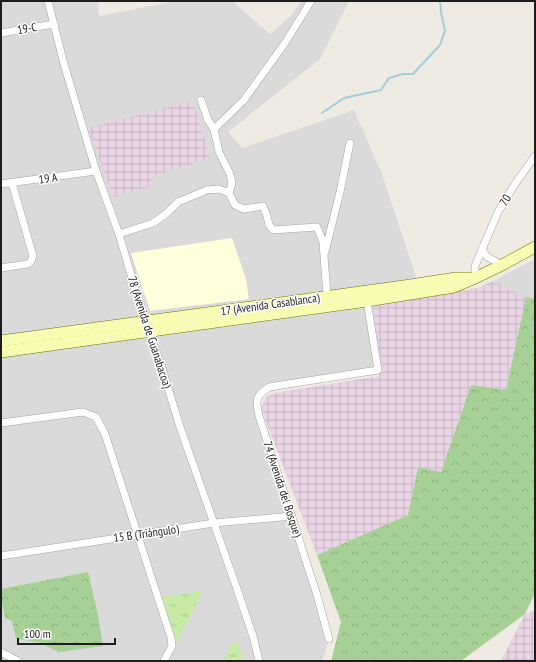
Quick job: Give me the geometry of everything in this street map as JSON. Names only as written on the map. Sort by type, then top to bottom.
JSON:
[{"type":"main road","points":[[475,278],[535,247]]},
{"type":"main road","name":"17 (Avenida Casablanca)","points":[[1,341],[147,327],[367,301],[456,278],[475,278]]},
{"type":"main road","name":"17 (Avenida Casablanca)","points":[[1,352],[327,296],[408,291]]},
{"type":"street","name":"78 (Avenida de Guanabacoa)","points":[[48,1],[64,64],[96,171],[119,234],[147,327],[161,365],[180,427],[253,636],[259,661]]},
{"type":"street","points":[[214,128],[244,100],[285,43],[311,1]]},
{"type":"street","name":"19-C","points":[[1,33],[54,24]]},
{"type":"street","points":[[201,100],[208,120],[214,128],[219,152],[230,174],[232,183],[229,193]]},
{"type":"street","points":[[324,256],[340,192],[350,142]]},
{"type":"street","name":"70","points":[[475,278],[475,266],[498,212],[515,184],[535,156]]},
{"type":"street","name":"19 A","points":[[1,184],[96,171]]},
{"type":"street","points":[[1,268],[28,264],[33,256],[12,183]]},
{"type":"street","points":[[119,234],[153,222],[166,214],[178,202],[207,190],[219,189],[229,193],[235,205],[244,209],[263,206],[269,225],[273,230],[317,227],[322,242],[327,296]]},
{"type":"street","points":[[482,248],[486,256],[502,265]]},
{"type":"street","name":"74 (Avenida del Bosque)","points":[[329,640],[317,595],[259,416],[256,400],[261,392],[269,387],[378,370],[367,301]]},
{"type":"street","points":[[1,423],[83,412],[96,417],[106,434],[172,638],[172,646],[164,661]]},
{"type":"street","name":"15 B (Triángulo)","points":[[1,556],[214,523],[292,516]]},
{"type":"street","points":[[1,652],[18,661]]},
{"type":"shaded area","points":[[1,1],[98,1],[99,16],[177,1],[232,1],[270,34],[292,15],[301,1],[349,1],[320,59],[228,132],[242,148],[354,110],[382,174],[418,283],[1,341]]},
{"type":"shaded area","points":[[193,101],[210,158],[151,177],[154,186],[113,197],[88,128]]},
{"type":"shaded area","points":[[232,238],[246,279],[249,299],[150,311],[131,253]]},
{"type":"shaded area","points":[[535,259],[535,299],[526,297],[493,281]]},
{"type":"shaded area","points":[[493,281],[526,297],[506,390],[471,385],[441,472],[418,467],[408,515],[317,555],[261,408],[266,397],[275,393],[379,376],[381,365],[372,306],[478,288]]},
{"type":"shaded area","points":[[367,301],[378,370],[269,387],[256,400],[329,639],[322,661],[1,661],[1,352]]},
{"type":"shaded area","points":[[535,611],[535,661],[501,661],[525,614]]},
{"type":"green space","points":[[526,297],[535,299],[535,593],[525,614],[461,661],[331,661],[341,622],[317,555],[408,515],[418,467],[441,472],[471,385],[506,390]]},
{"type":"green space","points":[[88,572],[98,615],[103,646],[59,652],[38,642],[16,639],[12,621],[5,618],[1,589]]},
{"type":"green space","points":[[203,591],[176,644],[162,597]]},
{"type":"green space","points":[[238,642],[243,661],[224,661],[232,643]]},
{"type":"waterway","points":[[322,113],[344,98],[381,90],[389,78],[403,74],[413,74],[440,45],[445,31],[440,1]]}]
